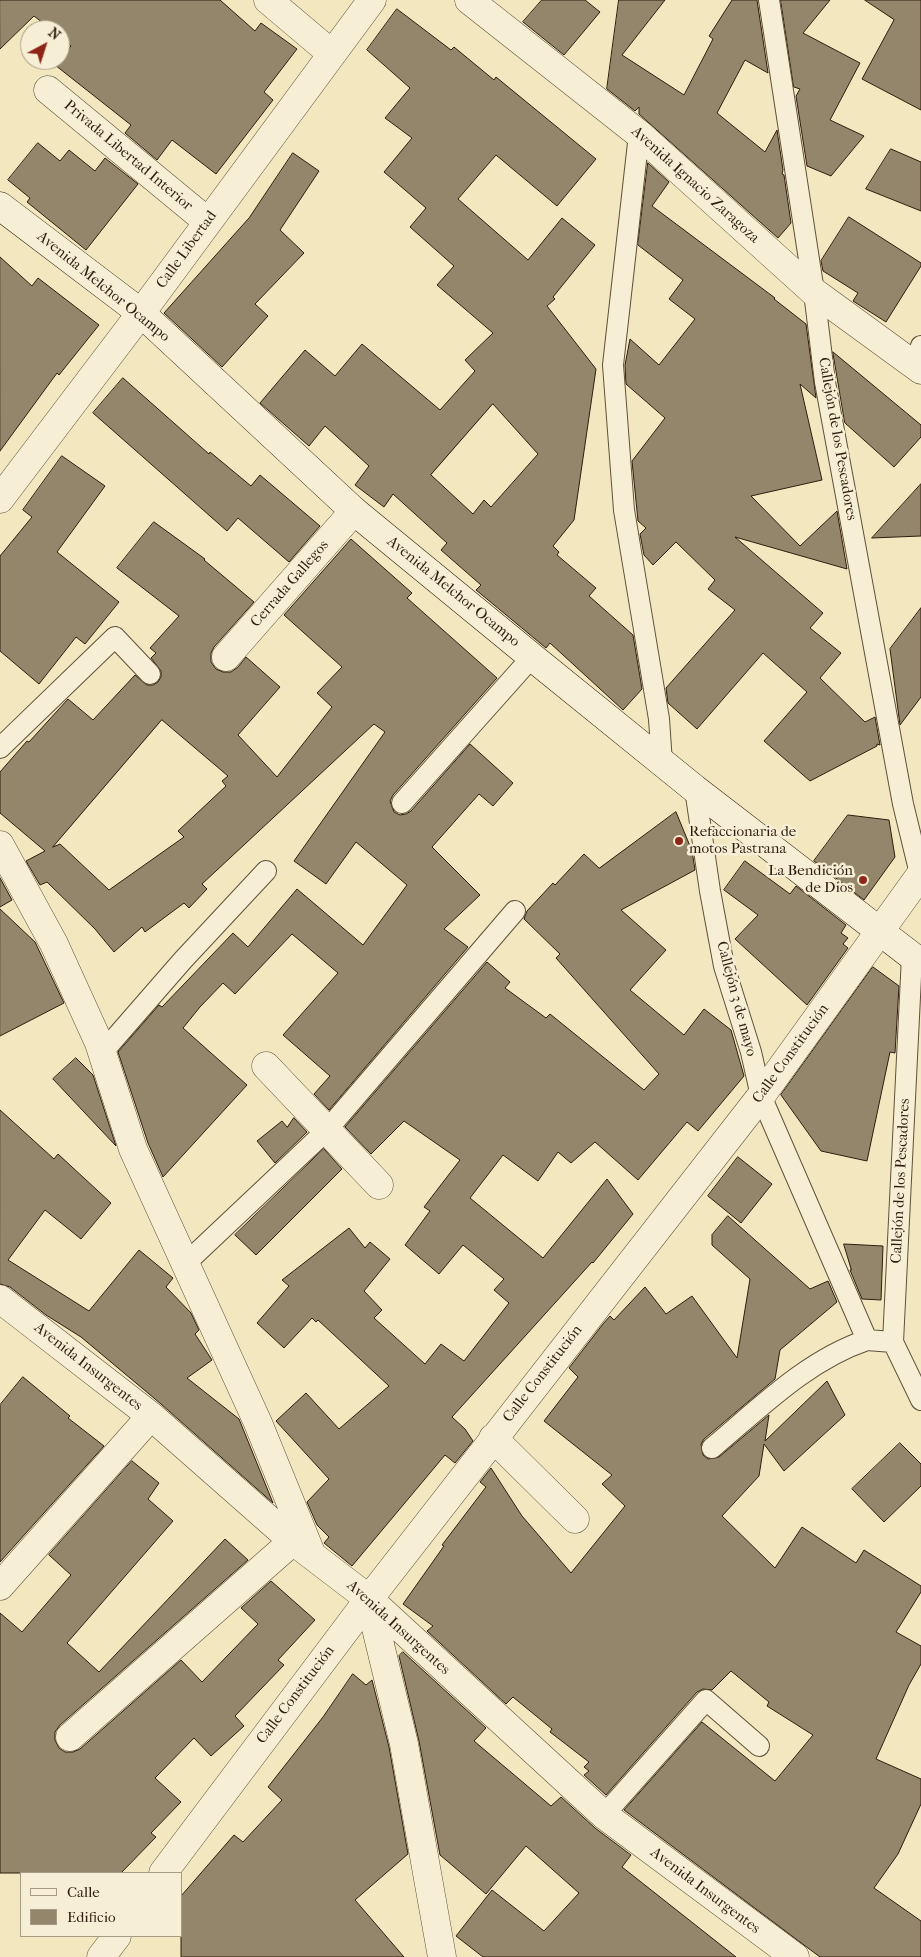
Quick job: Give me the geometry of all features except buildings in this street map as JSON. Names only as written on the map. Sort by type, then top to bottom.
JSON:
[{"type":"street","points":[[268,0],[332,54]]},
{"type":"street","name":"Calle Libertad","points":[[0,499],[141,313],[372,0]]},
{"type":"street","name":"Avenida Ignacio Zaragoza","points":[[469,0],[639,134],[814,292],[919,361]]},
{"type":"street","name":"Privada Libertad Interior","points":[[48,90],[208,222]]},
{"type":"street","name":"Avenida Melchor Ocampo","points":[[1,207],[141,313],[354,511],[662,762],[916,959]]},
{"type":"street","name":"Cerrada Gallegos","points":[[226,657],[354,511]]},
{"type":"street","points":[[0,845],[54,944],[102,1053],[133,1149],[258,1422],[302,1547],[70,1736]]},
{"type":"street","name":"Calle Constitución","points":[[164,1872],[369,1599],[761,1096],[921,874]]},
{"type":"street","points":[[266,1066],[379,1185]]},
{"type":"street","name":"Avenida Insurgentes","points":[[0,1299],[151,1416],[302,1547],[369,1599],[604,1815],[794,1957]]},
{"type":"street","points":[[0,1586],[151,1416]]},
{"type":"street","points":[[493,1438],[575,1519]]},
{"type":"street","points":[[369,1599],[404,1744],[442,1957]]},
{"type":"street","points":[[101,1957],[116,1937]]},
{"type":"lane","name":"Callejón de los Pescadores","points":[[768,0],[814,292],[825,382],[903,804],[921,874]]},
{"type":"lane","points":[[639,134],[613,365],[624,510],[659,719],[662,762]]},
{"type":"lane","points":[[0,748],[115,637],[150,674]]},
{"type":"lane","points":[[402,803],[532,657]]},
{"type":"lane","name":"Callejón 3 de mayo","points":[[696,789],[710,891],[724,966],[751,1052],[761,1096],[867,1340]]},
{"type":"lane","points":[[102,1053],[183,960],[266,871]]},
{"type":"lane","points":[[186,1263],[327,1130],[515,911]]},
{"type":"lane","name":"Callejón de los Pescadores","points":[[916,959],[894,1342],[921,1400]]},
{"type":"lane","points":[[712,1448],[805,1371],[843,1348],[867,1340],[894,1342]]},
{"type":"lane","points":[[604,1815],[706,1700],[759,1746]]},
{"type":"place","name":"Refaccionaria de motos Pastrana","points":[[679,841]]},
{"type":"place","name":"La Bendición de Dios","points":[[863,880]]}]
